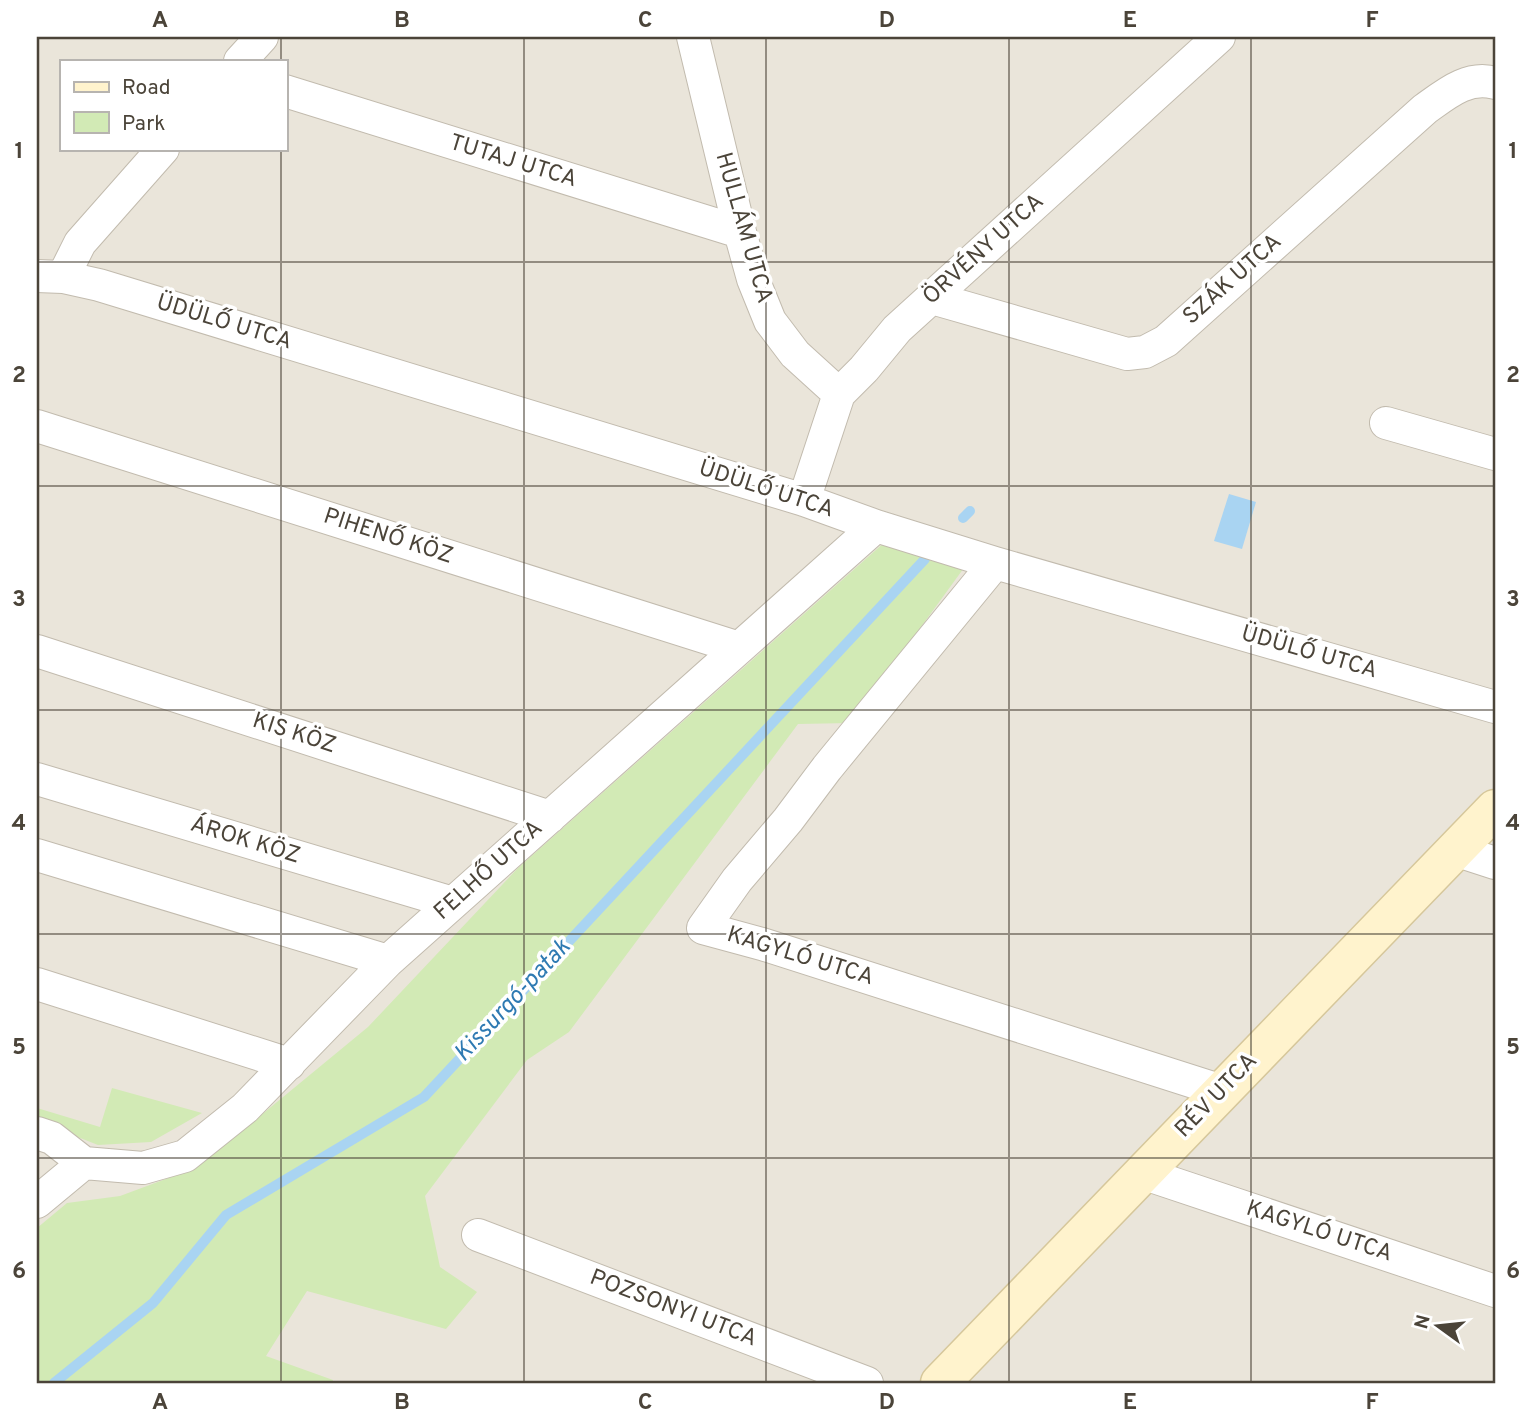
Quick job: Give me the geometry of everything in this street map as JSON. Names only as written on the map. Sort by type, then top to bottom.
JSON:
[{"type":"street","points":[[241,60],[262,37]]},
{"type":"street","name":"HULLÁM UTCA","points":[[693,37],[740,232],[753,279],[770,321],[795,354],[839,394]]},
{"type":"street","name":"ÖRVÉNY UTCA","points":[[804,500],[839,394],[897,329],[1219,37]]},
{"type":"street","name":"SZÁK UTCA","points":[[932,298],[1127,354],[1145,352],[1166,341],[1426,109],[1459,86],[1486,80],[1495,83]]},
{"type":"street","name":"TUTAJ UTCA","points":[[287,93],[740,232]]},
{"type":"street","points":[[50,277],[162,150]]},
{"type":"street","name":"ÜDÜLŐ UTCA","points":[[50,277],[99,285],[804,500],[876,526],[995,563],[1495,707]]},
{"type":"street","points":[[1386,423],[1495,454]]},
{"type":"street","name":"PIHENŐ KÖZ","points":[[37,426],[739,648]]},
{"type":"street","name":"FELHŐ UTCA","points":[[84,1163],[143,1168],[185,1156],[245,1108],[388,961],[876,526]]},
{"type":"street","name":"KAGYLÓ UTCA","points":[[995,563],[737,880],[703,928],[762,944],[1222,1091]]},
{"type":"street","name":"KIS KÖZ","points":[[37,651],[550,817]]},
{"type":"street","name":"ÁROK KÖZ","points":[[37,779],[453,903]]},
{"type":"street","name":"RÉV UTCA","points":[[940,1383],[1495,809]]},
{"type":"street","points":[[1455,850],[1495,863]]},
{"type":"street","points":[[37,855],[388,961]]},
{"type":"street","points":[[37,984],[289,1064]]},
{"type":"street","points":[[37,1133],[52,1138],[84,1163],[37,1202]]},
{"type":"street","name":"KAGYLÓ UTCA","points":[[1142,1173],[1495,1291]]},
{"type":"street","name":"POZSONYI UTCA","points":[[478,1235],[867,1383]]},
{"type":"shaded area","points":[[37,37],[1495,37],[1495,1383],[37,1383]]},
{"type":"green space","points":[[895,533],[969,561],[851,723],[798,724],[569,1032],[527,1060],[425,1196],[440,1267],[477,1292],[446,1329],[307,1291],[266,1356],[333,1380],[332,1383],[37,1383],[37,1228],[67,1203],[120,1196],[190,1170],[260,1116],[368,1027],[518,868]]},
{"type":"green space","points":[[112,1088],[202,1113],[151,1142],[98,1145],[37,1121],[37,1108],[100,1127]]},
{"type":"water","points":[[1229,494],[1256,502],[1242,549],[1214,541]]},
{"type":"waterway","points":[[963,518],[970,511]]},
{"type":"waterway","name":"Kissurgó-patak","points":[[54,1383],[153,1303],[226,1215],[424,1097],[925,559]]}]
